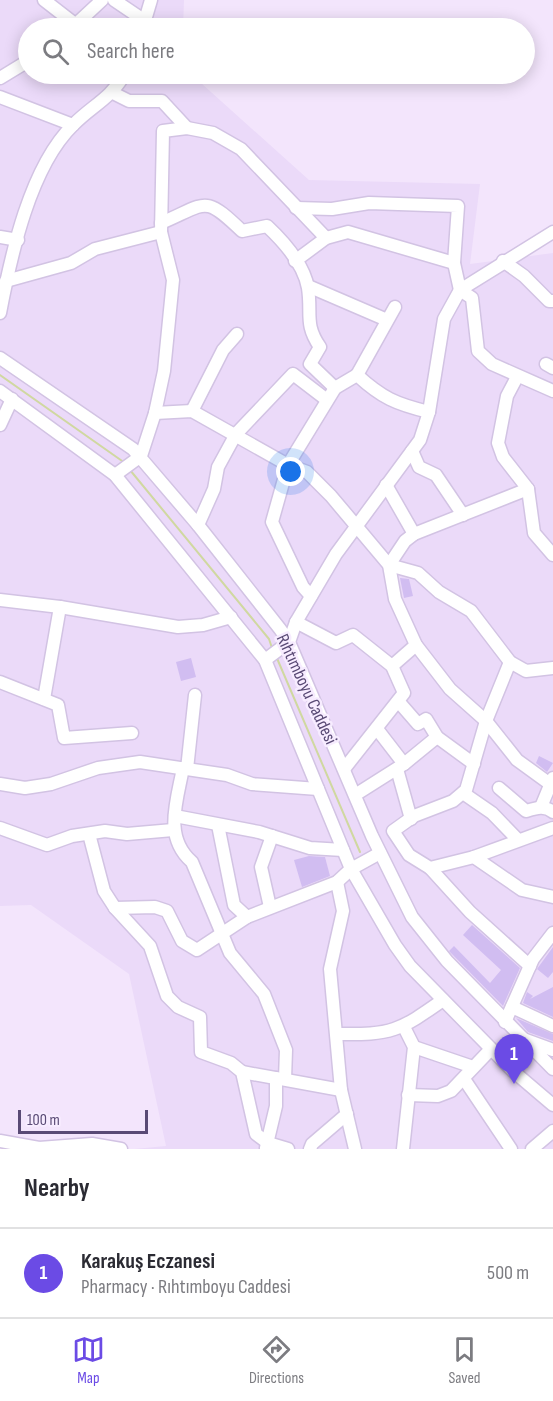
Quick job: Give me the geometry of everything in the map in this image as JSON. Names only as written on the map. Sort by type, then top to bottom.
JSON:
[{"type":"street","points":[[44,0],[65,18]]},
{"type":"street","points":[[85,18],[102,0]]},
{"type":"street","points":[[114,0],[135,18]]},
{"type":"street","points":[[145,18],[151,0]]},
{"type":"street","points":[[0,78],[18,68]]},
{"type":"street","points":[[0,313],[6,281],[34,188],[54,150],[73,125],[114,93],[119,84]]},
{"type":"street","points":[[114,93],[129,100],[162,101],[187,128]]},
{"type":"street","points":[[0,97],[73,125]]},
{"type":"street","points":[[118,472],[136,459],[155,413],[164,371],[173,280],[161,228],[163,131],[187,128],[213,133],[240,149],[326,238]]},
{"type":"street","points":[[296,208],[332,209],[369,203],[458,206],[454,263],[460,290],[472,298],[478,351],[492,364],[553,391]]},
{"type":"street","points":[[6,281],[71,263],[95,249],[161,228],[204,204],[216,207],[242,231],[267,226],[282,240],[308,286],[310,332],[320,347],[310,364],[335,388]]},
{"type":"street","points":[[295,261],[326,238],[348,232],[454,263]]},
{"type":"street","points":[[267,658],[285,645],[311,596],[386,484],[420,440],[429,412],[444,319],[460,290],[503,261],[553,232]]},
{"type":"street","points":[[0,237],[18,240]]},
{"type":"street","points":[[503,261],[524,276],[549,301],[553,301]]},
{"type":"street","points":[[308,286],[387,320]]},
{"type":"street","points":[[311,596],[303,587],[272,522],[288,465],[335,388],[357,375],[394,307]]},
{"type":"street","points":[[192,411],[223,350],[237,334]]},
{"type":"street","name":"Rıhtımboyu Caddesi","points":[[0,358],[120,439],[198,525],[285,645],[344,769],[380,853],[422,931],[519,1038],[553,1069]]},
{"type":"street","points":[[198,525],[214,489],[218,467],[236,434],[293,374],[327,400]]},
{"type":"street","points":[[357,375],[378,394],[394,404],[429,412]]},
{"type":"street","points":[[518,377],[507,396],[498,443],[502,457],[528,489],[534,533],[553,555]]},
{"type":"street","points":[[0,391],[118,472],[231,617],[267,658],[351,869],[395,945],[410,966],[491,1049],[553,1105]]},
{"type":"street","points":[[0,425],[12,399]]},
{"type":"street","points":[[155,413],[192,411],[288,465],[307,472],[358,527],[388,564],[395,599],[416,645],[450,689],[486,721],[517,760],[551,781],[540,807]]},
{"type":"street","points":[[412,451],[419,467],[436,475],[463,515]]},
{"type":"street","points":[[386,484],[414,534]]},
{"type":"street","points":[[388,564],[405,541],[414,534],[528,489]]},
{"type":"street","points":[[388,564],[418,573],[439,592],[471,611],[510,662],[525,671],[553,668]]},
{"type":"street","points":[[0,600],[60,607],[178,627],[202,625],[231,617]]},
{"type":"street","points":[[44,699],[60,607]]},
{"type":"street","points":[[296,622],[336,643],[353,635],[392,666],[404,693],[344,769]]},
{"type":"street","points":[[392,666],[416,645]]},
{"type":"street","points":[[510,662],[486,721],[463,793],[453,801],[411,819],[393,831],[409,855],[430,868],[470,912],[530,966]]},
{"type":"street","points":[[0,682],[58,705],[63,738],[132,733]]},
{"type":"street","points":[[195,695],[185,768],[173,830],[183,854],[192,862],[230,953],[264,994],[286,1050],[267,1146]]},
{"type":"street","points":[[398,701],[418,724],[426,719],[437,737],[474,764]]},
{"type":"street","points":[[377,729],[401,766],[411,819]]},
{"type":"street","points":[[355,795],[401,766],[437,737]]},
{"type":"street","points":[[0,784],[25,788],[51,784],[98,768],[140,762],[226,775],[252,784],[318,789]]},
{"type":"street","points":[[499,788],[526,811],[540,807],[549,808],[553,812]]},
{"type":"street","points":[[463,793],[492,813],[518,840]]},
{"type":"street","points":[[175,816],[272,836],[310,848],[343,850]]},
{"type":"street","points":[[219,825],[234,905],[247,917]]},
{"type":"street","points":[[0,828],[46,845],[72,836],[105,831],[127,834],[173,830]]},
{"type":"street","points":[[430,868],[474,856],[553,828]]},
{"type":"street","points":[[89,834],[104,891],[150,946],[167,996],[178,1007],[200,1017],[201,1052],[231,1063],[242,1072],[341,1090]]},
{"type":"street","points":[[270,906],[261,867],[272,836]]},
{"type":"street","points":[[116,908],[155,907],[167,911],[182,940],[197,950],[247,917],[270,906],[337,882],[351,869],[380,853]]},
{"type":"street","points":[[474,856],[522,890],[553,897]]},
{"type":"street","points":[[337,882],[343,911],[330,969],[341,1090],[355,1149]]},
{"type":"street","points":[[505,1022],[530,966],[553,933]]},
{"type":"street","points":[[337,1034],[375,1035],[404,1027],[443,1000]]},
{"type":"street","points":[[512,1007],[553,1026]]},
{"type":"street","points":[[404,1027],[414,1047],[404,1149]]},
{"type":"street","points":[[519,1038],[553,1050]]},
{"type":"street","points":[[414,1047],[474,1067]]},
{"type":"street","points":[[408,1095],[438,1096],[451,1091],[491,1049]]},
{"type":"street","points":[[242,1072],[256,1134],[267,1146],[288,1149]]},
{"type":"street","points":[[464,1079],[511,1149]]},
{"type":"street","points":[[310,1149],[312,1144],[347,1114]]},
{"type":"street","points":[[532,1149],[553,1131]]},
{"type":"street","points":[[0,1141],[39,1148],[121,1149]]},
{"type":"shaded area","points":[[0,0],[184,0],[183,18],[18,18],[18,84],[202,84],[309,180],[480,184],[470,264],[553,253],[553,1149],[134,1149],[166,1146],[129,974],[31,905],[0,906]]},
{"type":"building","points":[[400,578],[409,579],[413,596],[404,598]]},
{"type":"building","points":[[191,658],[196,677],[181,681],[176,662]]},
{"type":"building","points":[[539,756],[553,763],[547,772],[536,763]]},
{"type":"building","points":[[309,856],[325,857],[330,876],[302,887],[294,860]]},
{"type":"building","points":[[472,925],[520,968],[503,1006],[449,951],[454,946],[490,983],[501,970],[463,935]]},
{"type":"building","points":[[553,947],[553,972],[548,978],[537,969]]},
{"type":"building","points":[[553,987],[553,1017],[523,1003],[527,992],[533,996],[530,999]]},
{"type":"building","points":[[516,1018],[553,1034],[553,1041],[528,1032]]},
{"type":"waterway","points":[[0,375],[125,463]]},
{"type":"waterway","points":[[130,470],[269,639],[272,648]]},
{"type":"waterway","points":[[276,656],[360,852]]},
{"type":"place","name":"Karakuş Eczanesi","points":[[514,1084]]}]
